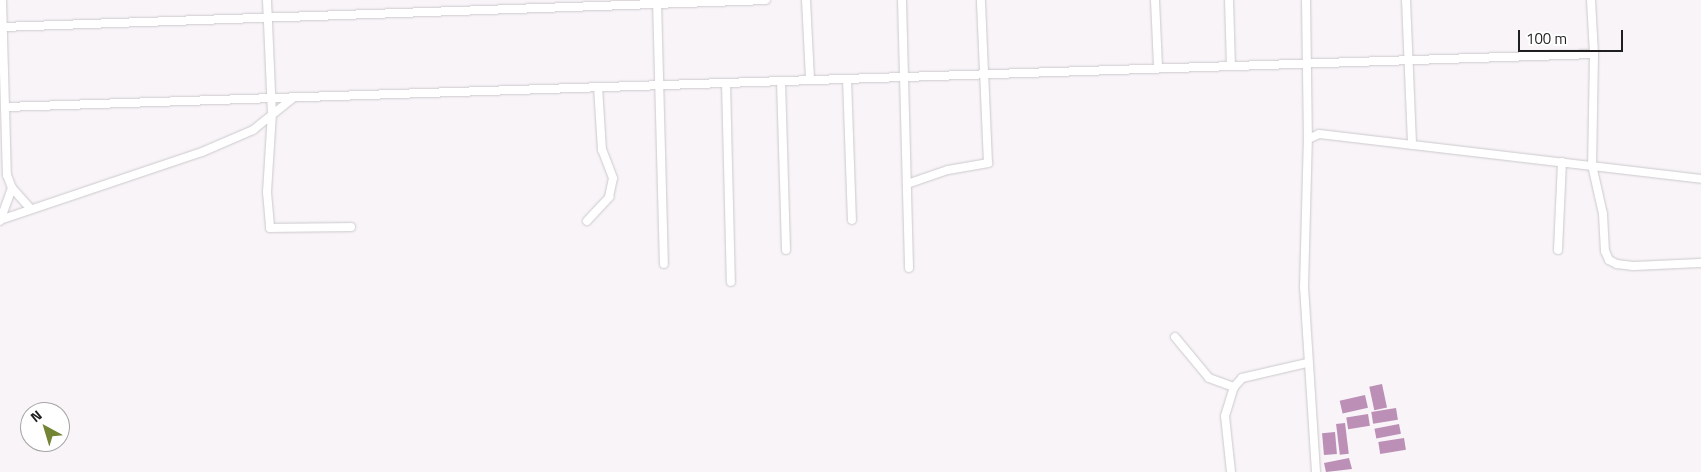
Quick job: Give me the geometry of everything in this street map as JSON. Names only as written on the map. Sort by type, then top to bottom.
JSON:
[{"type":"street","points":[[2,0],[7,174],[12,188],[31,210]]},
{"type":"street","points":[[267,0],[272,113],[267,192],[270,228],[352,227]]},
{"type":"street","points":[[490,0],[490,10]]},
{"type":"street","points":[[2,27],[490,10],[657,2],[766,0]]},
{"type":"street","points":[[806,0],[810,80]]},
{"type":"street","points":[[902,0],[909,268]]},
{"type":"street","points":[[907,184],[948,170],[988,163],[981,0]]},
{"type":"street","points":[[1156,0],[1158,67]]},
{"type":"street","points":[[1229,0],[1231,66]]},
{"type":"street","points":[[1306,0],[1308,139],[1304,287],[1307,363],[1316,472]]},
{"type":"street","points":[[1406,0],[1412,145]]},
{"type":"street","points":[[1590,0],[1594,54],[1592,164],[1609,260],[1617,264],[1652,268],[1701,263]]},
{"type":"street","points":[[657,2],[664,264]]},
{"type":"street","points":[[5,107],[1158,67],[1594,54]]},
{"type":"street","points":[[846,79],[852,220]]},
{"type":"street","points":[[781,81],[786,250]]},
{"type":"street","points":[[726,83],[731,282]]},
{"type":"street","points":[[587,221],[610,198],[613,178],[602,150],[598,87]]},
{"type":"street","points":[[0,220],[202,152],[253,130],[272,113],[295,97]]},
{"type":"street","points":[[1308,139],[1319,134],[1592,164],[1701,179]]},
{"type":"street","points":[[1558,250],[1562,162]]},
{"type":"street","points":[[0,220],[12,188]]},
{"type":"street","points":[[1175,337],[1210,378],[1234,387]]},
{"type":"street","points":[[1231,472],[1225,416],[1234,387],[1242,378],[1307,363]]},
{"type":"shaded area","points":[[1382,384],[1387,407],[1374,410],[1369,387]]},
{"type":"shaded area","points":[[1365,395],[1368,408],[1343,414],[1340,401]]},
{"type":"shaded area","points":[[1396,408],[1398,420],[1373,424],[1371,412]]},
{"type":"shaded area","points":[[1368,414],[1370,426],[1348,429],[1346,417]]},
{"type":"shaded area","points":[[1345,423],[1349,454],[1340,455],[1336,424]]},
{"type":"shaded area","points":[[1399,424],[1401,434],[1376,439],[1374,429]]},
{"type":"shaded area","points":[[1335,432],[1337,454],[1324,455],[1322,433]]},
{"type":"shaded area","points":[[1404,438],[1406,450],[1380,454],[1378,442]]},
{"type":"shaded area","points":[[1349,458],[1352,469],[1326,472],[1324,463]]}]
